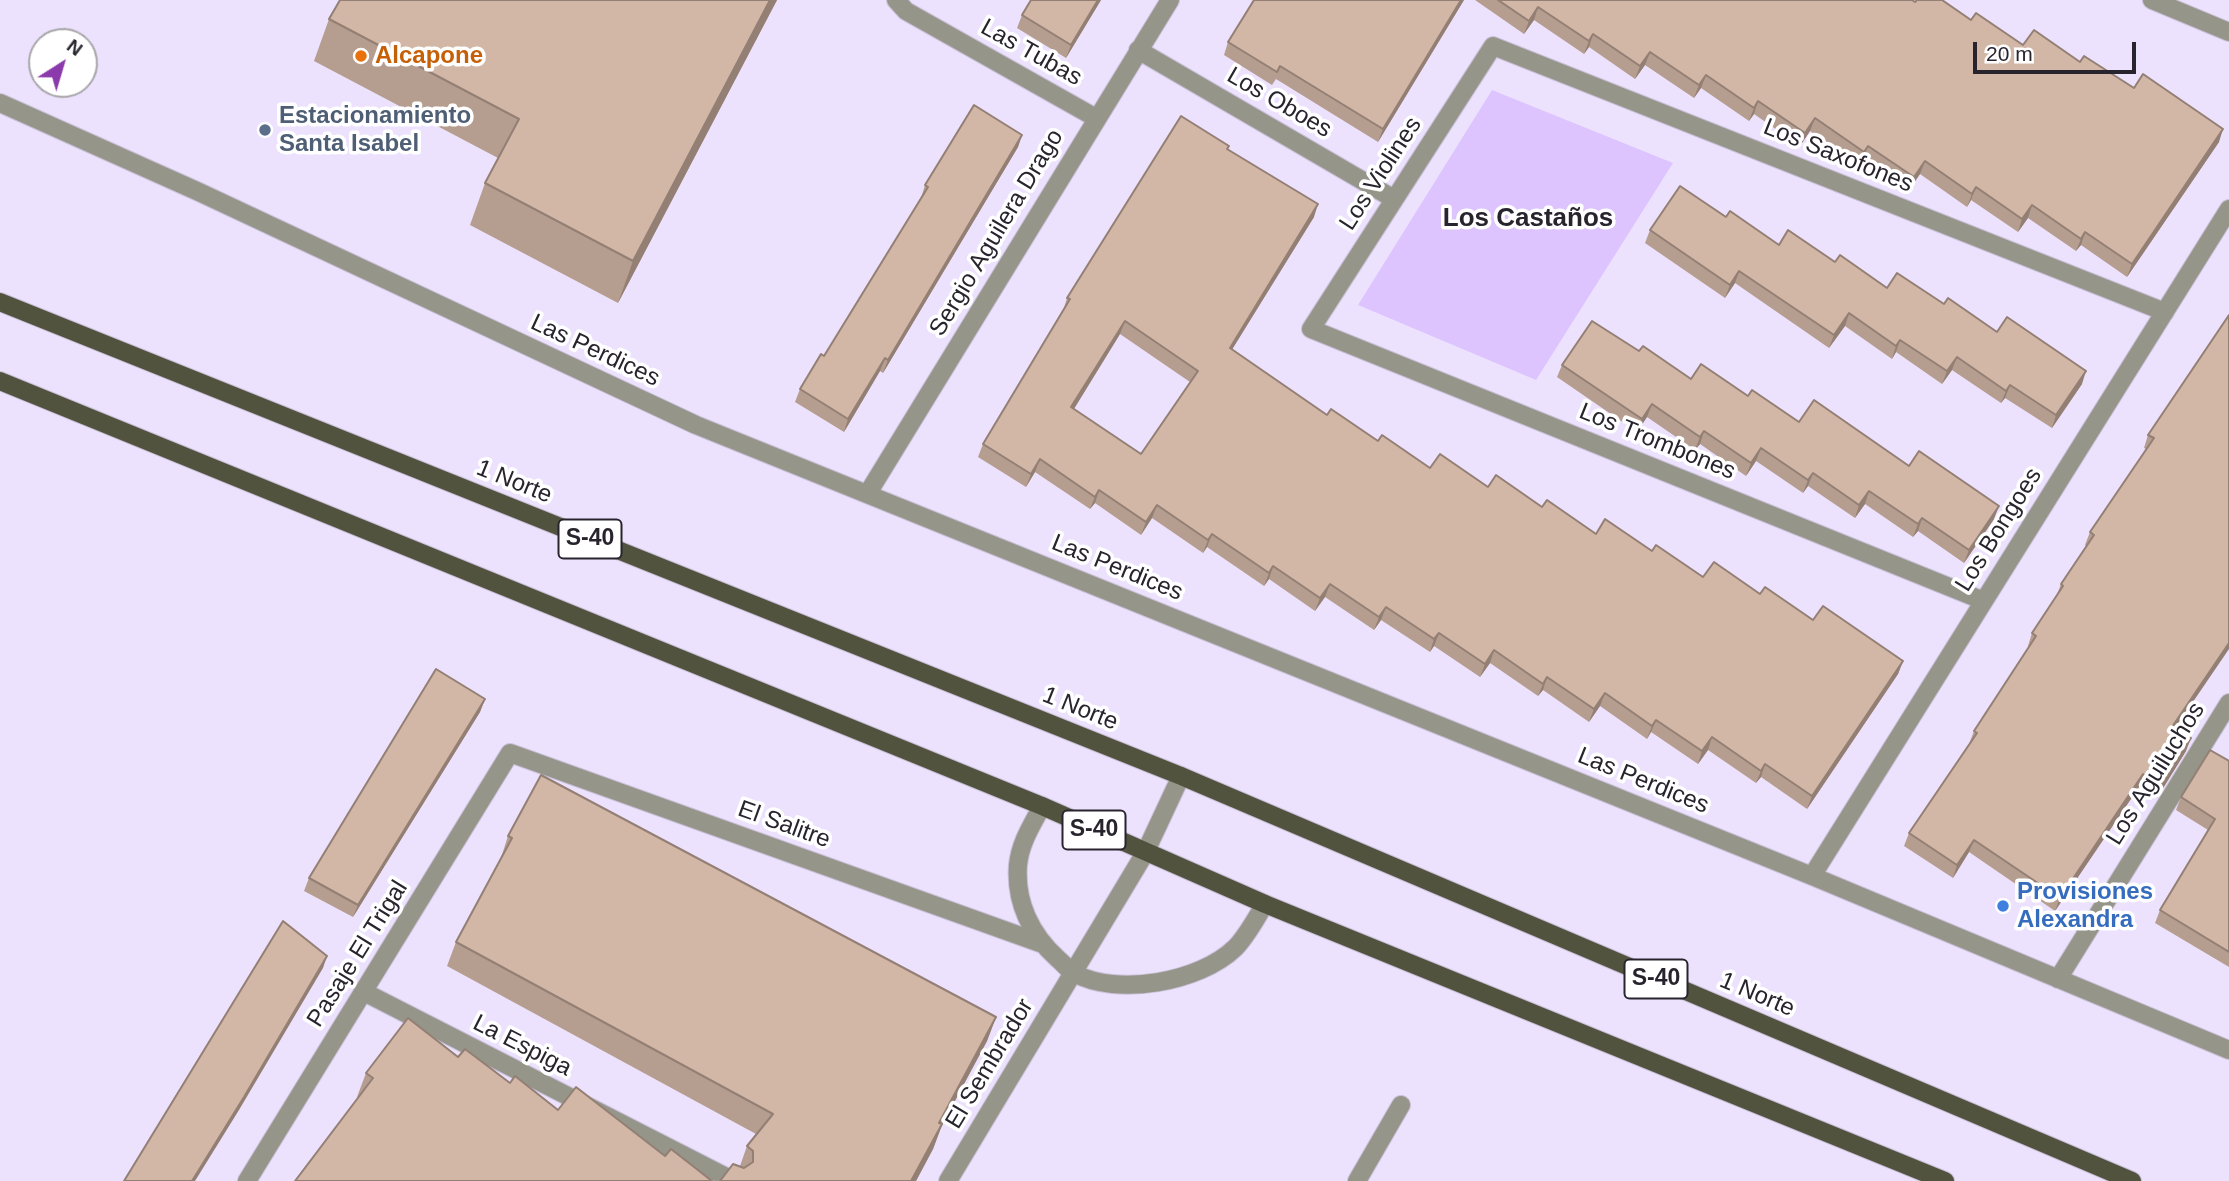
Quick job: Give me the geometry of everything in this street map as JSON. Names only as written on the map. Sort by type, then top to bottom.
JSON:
[{"type":"main road","name":"1 Norte","points":[[0,302],[1181,776],[2132,1181]]},
{"type":"main road","name":"S-40","points":[[0,382],[1042,806],[1265,904],[1945,1181]]},
{"type":"street","name":"Sergio Aguilera Drago","points":[[868,494],[1170,0]]},
{"type":"street","points":[[2152,0],[2229,32]]},
{"type":"street","name":"Las Tubas","points":[[901,5],[1096,118]]},
{"type":"street","name":"Los Violines","points":[[1311,329],[1493,46]]},
{"type":"street","name":"Los Saxofones","points":[[1493,46],[2165,312]]},
{"type":"street","name":"Los Oboes","points":[[1138,50],[1394,199]]},
{"type":"street","name":"Las Perdices","points":[[0,103],[199,192],[696,425],[1812,876],[2229,1050]]},
{"type":"street","name":"Los Bongoes","points":[[1812,876],[2229,209]]},
{"type":"street","name":"Los Trombones","points":[[1311,329],[1984,601]]},
{"type":"street","name":"Los Aguiluchos","points":[[2058,979],[2227,711]]},
{"type":"street","name":"El Salitre","points":[[510,753],[1040,943]]},
{"type":"street","name":"Pasaje El Trigal","points":[[247,1181],[510,753]]},
{"type":"street","name":"El Sembrador","points":[[948,1181],[1145,853],[1181,776]]},
{"type":"street","points":[[1042,806],[1023,841],[1018,863],[1018,886],[1022,906],[1040,943],[1074,973],[1107,983],[1141,985],[1175,980],[1206,967],[1235,948],[1265,904]]},
{"type":"street","name":"La Espiga","points":[[364,992],[734,1181]]},
{"type":"street","points":[[1357,1181],[1401,1105]]},
{"type":"shaded area","points":[[1492,90],[1673,163],[1536,380],[1358,305]]},
{"type":"building","points":[[340,0],[770,0],[633,261],[485,183],[519,119],[329,19]]},
{"type":"building","points":[[1031,0],[1098,0],[1071,45],[1022,15]]},
{"type":"building","points":[[1254,0],[1461,0],[1383,129],[1280,66],[1277,72],[1228,42]]},
{"type":"building","points":[[1498,0],[1942,0],[1971,20],[1976,13],[2023,45],[2034,30],[2080,62],[2084,56],[2134,88],[2143,74],[2223,129],[2132,264],[2085,232],[2081,239],[2032,205],[2022,219],[1976,187],[1972,194],[1925,161],[1914,177],[1868,146],[1864,152],[1815,118],[1805,133],[1758,101],[1754,108],[1706,75],[1699,85],[1650,52],[1640,66],[1593,34],[1589,41],[1538,7],[1529,21]]},
{"type":"building","points":[[974,105],[1022,135],[888,360],[885,358],[848,419],[800,389],[821,354],[824,356],[928,187],[925,185]]},
{"type":"building","points":[[1181,116],[1229,146],[1227,149],[1318,204],[1230,348],[1327,415],[1331,409],[1378,441],[1382,435],[1430,468],[1440,454],[1488,487],[1496,475],[1542,507],[1547,500],[1596,534],[1605,519],[1652,551],[1656,545],[1703,577],[1714,562],[1760,594],[1765,587],[1813,620],[1823,606],[1903,661],[1812,796],[1765,764],[1761,771],[1712,737],[1702,751],[1656,720],[1652,726],[1605,693],[1594,709],[1547,677],[1543,684],[1494,650],[1485,664],[1439,633],[1434,639],[1386,607],[1379,617],[1330,584],[1320,598],[1273,566],[1269,573],[1212,534],[1208,540],[1157,505],[1146,522],[1099,490],[1095,497],[1040,459],[1031,474],[983,444],[1070,299],[1067,298]],"holes":[[[1125,321],[1198,371],[1141,454],[1071,407]]]},
{"type":"building","points":[[1680,186],[1726,217],[1730,211],[1779,245],[1788,230],[1835,262],[1840,255],[1887,288],[1897,273],[1944,304],[1948,298],[1997,332],[2007,317],[2086,371],[2056,415],[2010,385],[2006,391],[1957,357],[1947,371],[1900,340],[1896,346],[1849,313],[1834,335],[1739,271],[1730,285],[1650,230]]},
{"type":"building","points":[[2229,315],[2229,643],[2172,727],[2191,738],[2161,785],[2143,774],[2060,898],[1974,840],[1957,865],[1909,833],[1977,733],[1974,731],[2036,636],[2032,633],[2094,535],[2090,532],[2154,438],[2148,435]]},
{"type":"building","points":[[1592,321],[1639,351],[1643,346],[1691,379],[1701,364],[1748,396],[1752,390],[1799,422],[1814,400],[1909,466],[1919,451],[1999,506],[1969,550],[1922,518],[1918,524],[1869,491],[1859,505],[1813,473],[1808,480],[1761,448],[1751,463],[1704,431],[1700,437],[1652,404],[1642,419],[1562,365]]},
{"type":"building","points":[[436,669],[485,699],[358,905],[309,878]]},
{"type":"building","points":[[2210,750],[2229,761],[2229,952],[2160,910],[2215,819],[2181,797]]},
{"type":"building","points":[[541,775],[996,1017],[911,1181],[720,1181],[733,1164],[744,1168],[753,1162],[753,1151],[747,1146],[773,1114],[456,942],[512,838],[508,836]]},
{"type":"building","points":[[283,921],[327,956],[244,1097],[192,1181],[124,1181]]},
{"type":"building","points":[[408,1018],[458,1057],[465,1049],[510,1083],[515,1076],[558,1110],[576,1087],[665,1156],[671,1149],[712,1181],[295,1181],[373,1078],[366,1073]]},
{"type":"place","name":"Alcapone","points":[[361,56]]},
{"type":"place","name":"Estacionamiento Santa Isabel","points":[[265,130]]},
{"type":"place","name":"Provisiones Alexandra","points":[[2003,906]]},
{"type":"district","name":"Los Castaños","points":[[1528,219]]}]
